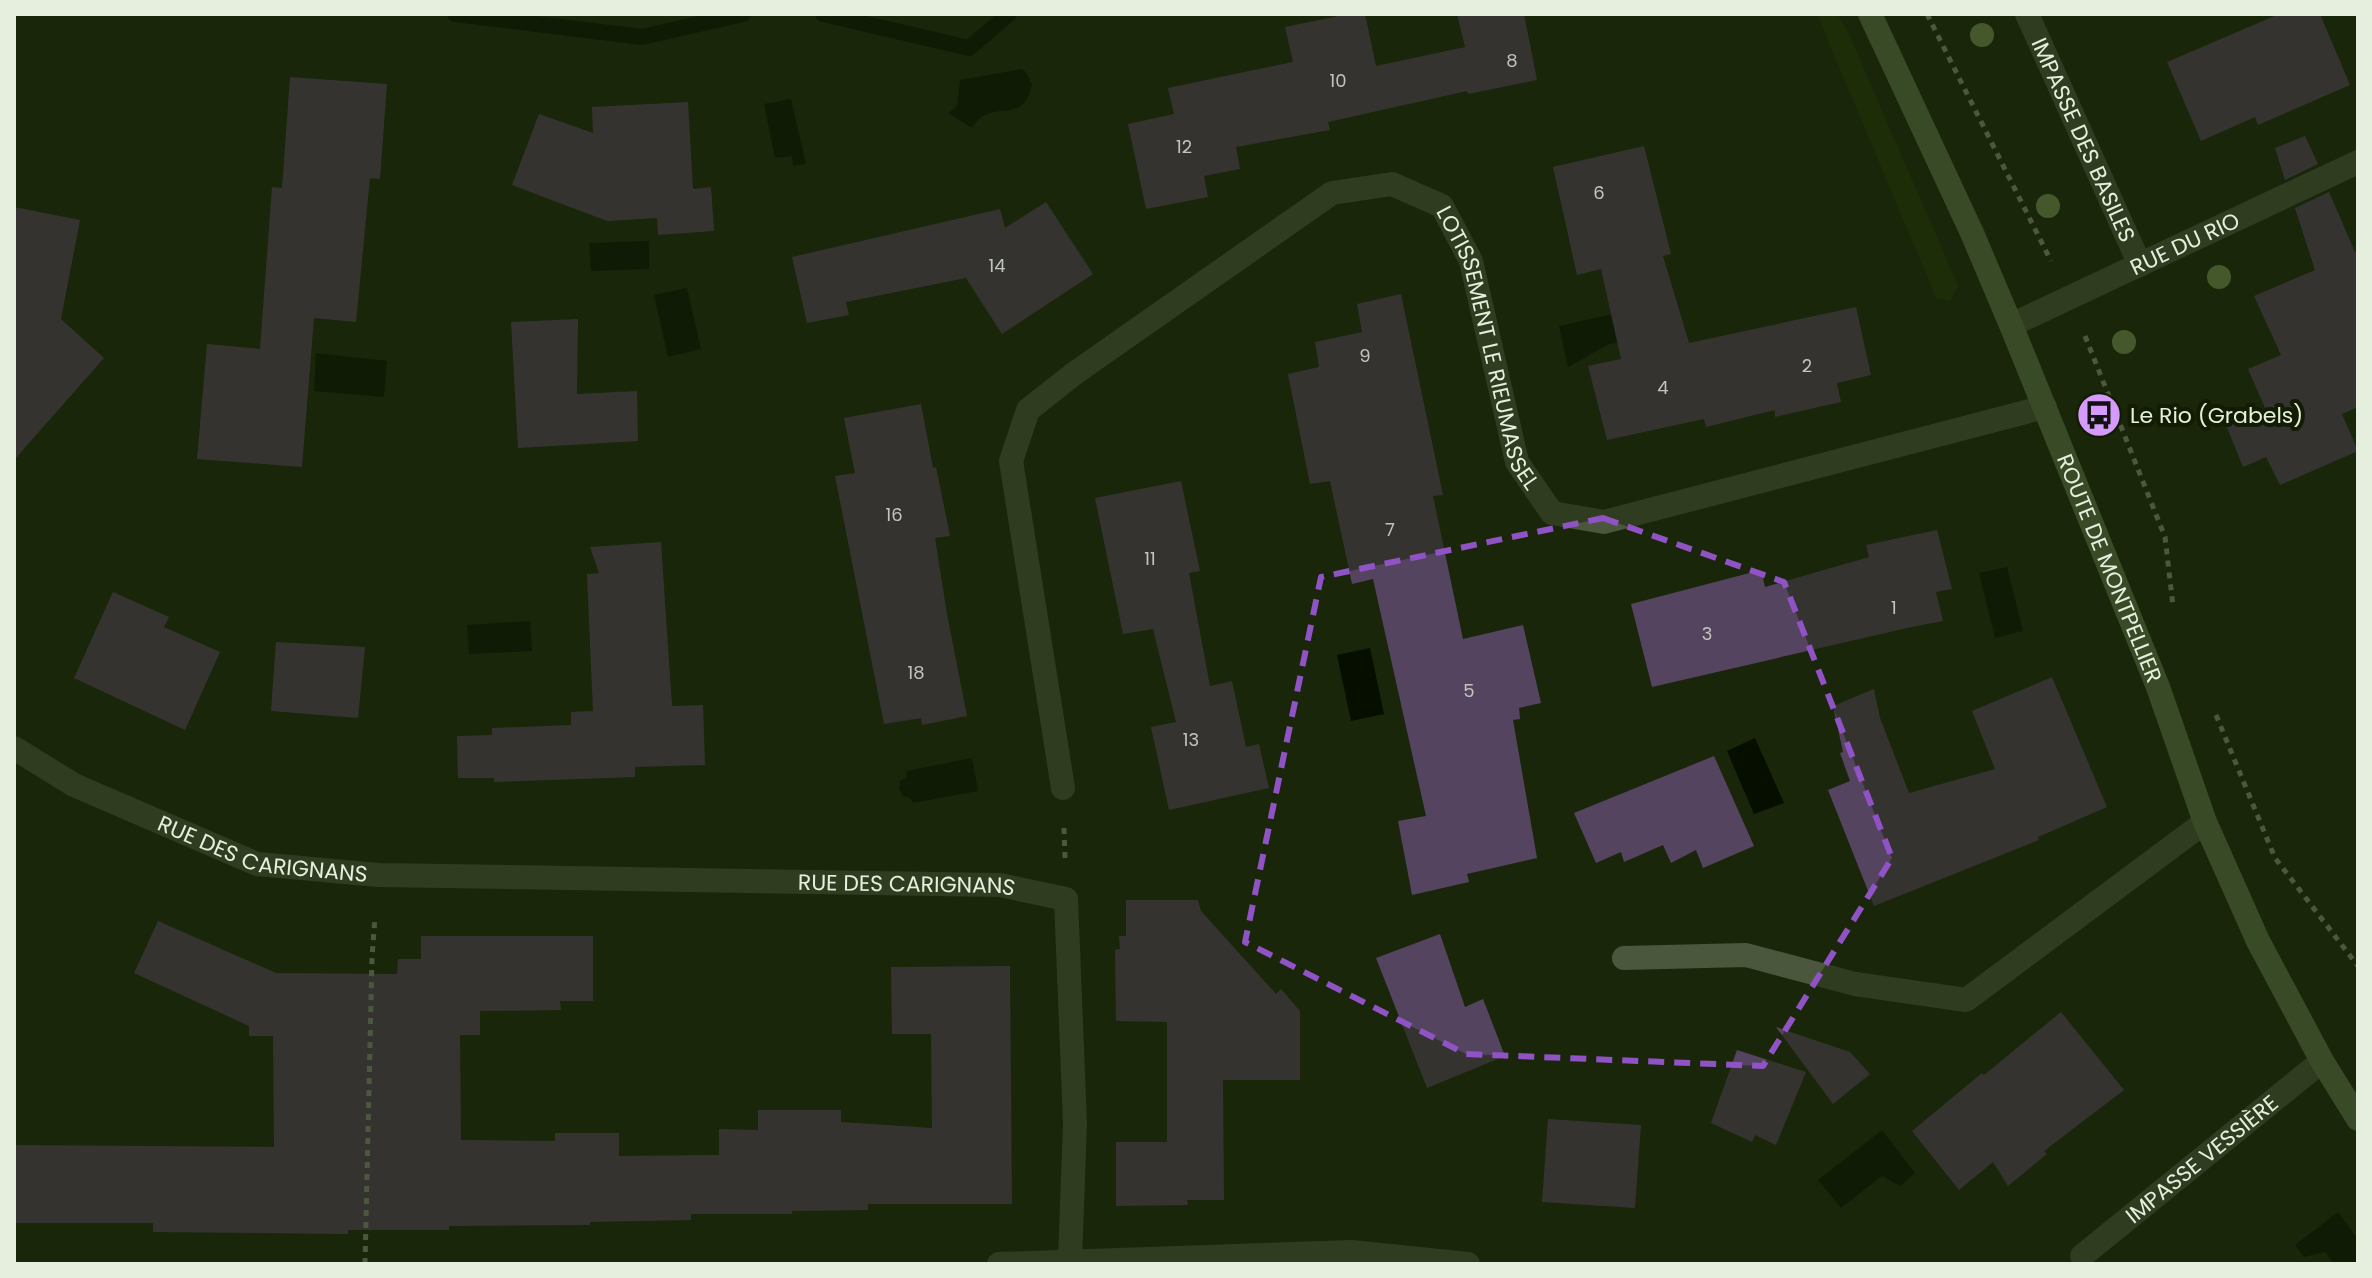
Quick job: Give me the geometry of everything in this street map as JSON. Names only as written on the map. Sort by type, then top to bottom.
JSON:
[{"type":"street","name":"ROUTE DE MONTPELLIER","points":[[1870,14],[1972,233],[2045,407],[2158,687],[2205,822],[2258,941],[2322,1061],[2358,1119]]},
{"type":"street","name":"IMPASSE DES BASILES","points":[[2027,14],[2140,265]]},
{"type":"street","name":"RUE DU RIO","points":[[2011,325],[2358,162]]},
{"type":"street","name":"LOTISSEMENT LE RIEUMASSEL","points":[[1063,788],[1011,461],[1028,410],[1075,373],[1332,193],[1392,184],[1442,206],[1471,261],[1517,462],[1552,513],[1604,522],[2045,407]]},
{"type":"street","name":"RUE DES CARIGNANS","points":[[14,748],[74,785],[257,864],[378,875],[1000,885],[1066,899],[1075,1124],[1070,1260]]},
{"type":"street","points":[[1624,958],[1746,955],[1855,984],[1966,1000],[2205,822]]},
{"type":"street","name":"IMPASSE VESSIÈRE","points":[[2082,1256],[2322,1061]]},
{"type":"street","points":[[999,1264],[1351,1252],[1468,1264]]},
{"type":"path","points":[[1927,14],[2070,298],[2165,537],[2174,614]]},
{"type":"path","points":[[2216,714],[2275,858],[2358,966]]},
{"type":"path","points":[[365,1264],[372,957]]},
{"type":"highlighted area","points":[[1603,518],[1784,582],[1892,858],[1763,1066],[1466,1054],[1245,942],[1321,577]]},
{"type":"green space","points":[[1817,14],[1837,14],[1849,34],[1958,286],[1950,301],[1936,298]]},
{"type":"shaded area","points":[[1022,69],[1032,84],[1022,105],[988,114],[972,128],[948,113],[957,106],[960,80]]},
{"type":"shaded area","points":[[791,99],[806,164],[793,166],[792,156],[775,158],[764,104]]},
{"type":"shaded area","points":[[649,241],[649,269],[591,271],[589,243]]},
{"type":"shaded area","points":[[687,288],[701,349],[668,357],[654,295]]},
{"type":"shaded area","points":[[1630,310],[1637,339],[1609,344],[1568,367],[1559,326]]},
{"type":"shaded area","points":[[316,353],[387,361],[384,397],[314,391]]},
{"type":"shaded area","points":[[2007,567],[2023,631],[1995,638],[1979,573]]},
{"type":"shaded area","points":[[530,621],[532,651],[469,654],[467,625]]},
{"type":"shaded area","points":[[1370,648],[1384,714],[1351,721],[1337,655]]},
{"type":"shaded area","points":[[1755,738],[1784,803],[1754,814],[1727,751]]},
{"type":"shaded area","points":[[972,758],[978,791],[913,803],[899,789],[900,781],[907,777],[906,771]]},
{"type":"shaded area","points":[[1882,1130],[1915,1173],[1900,1186],[1882,1176],[1841,1208],[1818,1180]]},
{"type":"shaded area","points":[[2338,1212],[2358,1239],[2358,1264],[2334,1264],[2325,1252],[2304,1257],[2295,1245]]},
{"type":"building","points":[[1348,14],[1365,14],[1376,66],[1465,47],[1457,14],[1524,14],[1537,80],[1468,94],[1467,91],[1328,122],[1330,130],[1236,147],[1240,169],[1204,176],[1208,197],[1146,209],[1128,124],[1174,114],[1168,88],[1293,62],[1285,27]]},
{"type":"building","points":[[2279,14],[2320,14],[2350,85],[2258,125],[2255,117],[2201,141],[2167,62]]},
{"type":"building","points":[[290,77],[387,84],[380,179],[370,178],[356,322],[314,318],[302,467],[197,459],[207,344],[260,349],[272,187],[282,188]]},
{"type":"building","points":[[688,102],[693,189],[711,187],[714,231],[658,235],[657,218],[607,221],[512,185],[539,114],[593,133],[592,107]]},
{"type":"building","points":[[2305,136],[2318,164],[2285,180],[2275,148]]},
{"type":"building","points":[[1644,146],[1671,254],[1663,256],[1689,343],[1856,307],[1871,375],[1837,383],[1841,402],[1775,417],[1775,410],[1706,427],[1704,419],[1607,440],[1588,366],[1621,359],[1601,269],[1577,275],[1553,167]]},
{"type":"building","points":[[2329,192],[2355,252],[2358,251],[2358,407],[2342,414],[2358,451],[2280,485],[2266,457],[2243,467],[2226,425],[2265,408],[2248,369],[2281,355],[2254,296],[2315,270],[2295,208]]},
{"type":"building","points":[[1046,202],[1093,274],[1002,334],[966,278],[846,302],[849,315],[807,323],[792,257],[1000,209],[1005,228]]},
{"type":"building","points":[[14,207],[80,220],[61,319],[104,358],[14,460]]},
{"type":"building","points":[[1401,294],[1443,495],[1433,496],[1463,639],[1523,625],[1541,703],[1519,708],[1520,719],[1513,720],[1537,858],[1467,874],[1469,882],[1412,895],[1398,821],[1426,816],[1373,579],[1352,584],[1330,481],[1310,484],[1288,374],[1319,367],[1315,342],[1362,332],[1357,304]]},
{"type":"building","points":[[578,319],[577,394],[637,391],[638,441],[518,448],[511,322]]},
{"type":"building","points":[[921,404],[950,536],[935,538],[967,716],[922,725],[921,718],[884,724],[835,476],[855,473],[844,418]]},
{"type":"building","points":[[1181,481],[1200,571],[1189,573],[1210,686],[1232,681],[1246,747],[1259,744],[1269,788],[1169,810],[1151,727],[1176,722],[1153,629],[1123,634],[1095,498]]},
{"type":"building","points":[[1937,530],[1952,589],[1936,592],[1943,621],[1652,687],[1631,604],[1761,570],[1765,587],[1869,557],[1866,545]]},
{"type":"building","points":[[661,542],[672,706],[703,705],[705,765],[635,767],[635,777],[494,782],[494,778],[458,778],[457,736],[492,735],[492,728],[571,725],[571,712],[593,711],[587,574],[599,573],[590,547]]},
{"type":"building","points":[[113,592],[169,617],[164,627],[220,652],[185,730],[74,678]]},
{"type":"building","points":[[276,642],[365,647],[358,718],[271,711]]},
{"type":"building","points":[[2052,677],[2107,807],[2038,837],[2039,840],[1874,906],[1828,790],[1850,781],[1840,753],[1843,752],[1833,706],[1874,689],[1880,718],[1909,793],[1995,769],[1972,711]]},
{"type":"building","points":[[1714,756],[1754,846],[1703,868],[1696,850],[1671,863],[1663,845],[1624,862],[1621,852],[1596,863],[1574,813]]},
{"type":"building","points":[[1126,900],[1198,900],[1201,911],[1276,994],[1281,989],[1300,1011],[1300,1080],[1223,1080],[1224,1200],[1187,1200],[1188,1205],[1116,1206],[1116,1142],[1167,1142],[1167,1022],[1116,1021],[1115,950],[1120,949],[1119,936],[1126,936]]},
{"type":"building","points":[[158,921],[276,973],[397,974],[398,959],[421,959],[421,936],[593,936],[593,1001],[560,1001],[561,1010],[480,1011],[480,1035],[460,1035],[461,1140],[555,1141],[555,1133],[619,1133],[619,1156],[719,1155],[719,1129],[758,1130],[758,1110],[841,1110],[841,1122],[932,1128],[931,1034],[892,1034],[891,967],[1010,966],[1012,1204],[868,1204],[868,1210],[691,1214],[691,1220],[590,1222],[590,1225],[449,1226],[449,1230],[348,1230],[348,1234],[153,1232],[153,1223],[14,1223],[14,1145],[274,1147],[273,1036],[249,1036],[249,1026],[134,973]]},
{"type":"building","points":[[1440,934],[1465,1007],[1483,999],[1505,1056],[1427,1088],[1376,958]]},
{"type":"building","points":[[2061,1012],[2124,1090],[2044,1151],[2047,1154],[2008,1186],[1993,1162],[1959,1190],[1912,1131]]},
{"type":"building","points":[[1776,1027],[1850,1052],[1870,1074],[1833,1104]]},
{"type":"building","points":[[1737,1050],[1806,1072],[1776,1145],[1755,1135],[1752,1142],[1711,1123]]},
{"type":"building","points":[[1548,1119],[1641,1125],[1635,1208],[1542,1202]]},
{"type":"waterway","points":[[455,14],[642,37],[743,14]]},
{"type":"waterway","points":[[823,14],[969,48],[1009,14]]},
{"type":"place","name":"Le Rio (Grabels)","points":[[2099,415]]}]
